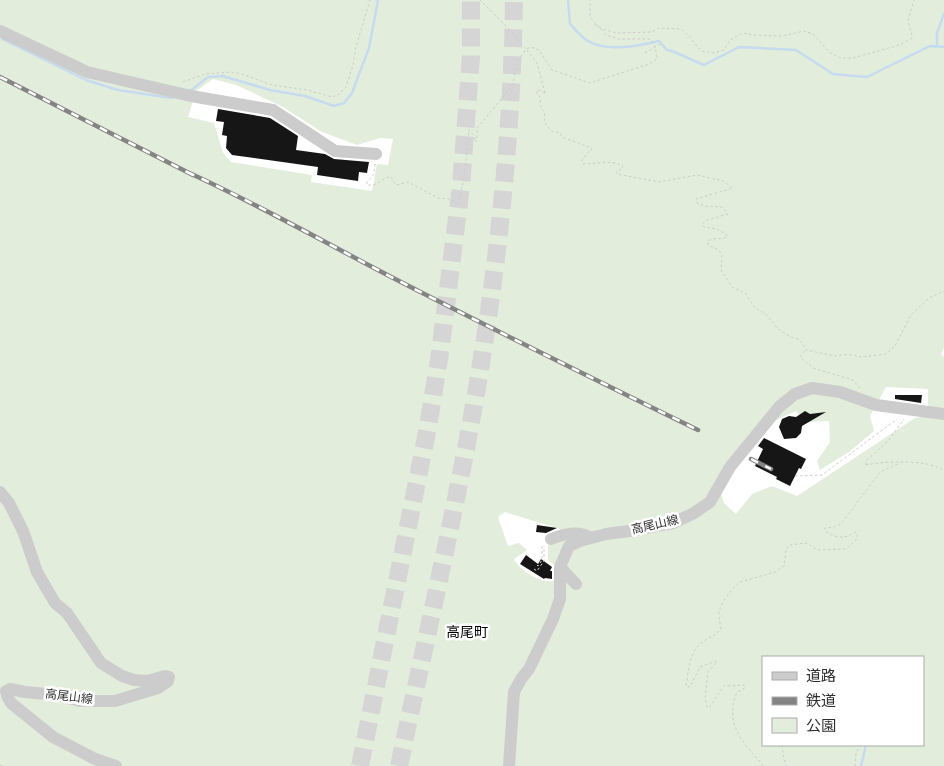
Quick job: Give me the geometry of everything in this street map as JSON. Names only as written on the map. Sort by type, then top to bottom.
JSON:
[{"type":"street","points":[[0,31],[87,72],[188,95],[273,110],[335,151],[376,154]]},
{"type":"street","name":"高尾山線","points":[[509,766],[514,692],[521,678],[529,669],[560,598],[560,567],[569,546],[606,534],[673,523],[694,513],[710,502],[730,467],[779,407],[796,394],[812,388],[840,392],[876,405],[944,414]]},
{"type":"street","name":"高尾山線","points":[[0,492],[9,503],[24,531],[37,572],[55,603],[66,613],[101,663],[122,676],[134,680],[147,681],[165,676],[168,677],[168,681],[158,688],[115,700],[80,701],[58,695],[10,689],[6,691],[11,704],[53,737],[95,759],[116,766]]},
{"type":"street","points":[[545,544],[569,534],[582,533],[591,538]]},
{"type":"street","points":[[560,567],[576,584]]},
{"type":"path","points":[[165,89],[205,74],[224,72],[242,74],[272,85],[307,90],[332,97],[338,95],[346,87],[354,65],[356,47],[370,0]]},
{"type":"path","points":[[480,0],[515,35],[518,42],[537,63],[545,91],[545,93],[537,90],[541,108],[545,113],[544,122],[551,131],[560,133],[562,137],[591,148],[592,150],[586,153],[582,161],[584,164],[616,162],[623,166],[622,169],[616,172],[617,174],[659,182],[698,174],[723,181],[733,188],[696,199],[698,203],[704,206],[722,207],[728,214],[707,220],[702,224],[704,227],[717,229],[727,237],[714,238],[708,241],[708,245],[717,249],[722,254],[721,270],[732,287],[745,294],[755,308],[766,314],[778,329],[800,340],[806,350],[835,356],[848,354],[861,357],[886,354],[895,346],[911,315],[929,298],[944,291]]},
{"type":"path","points":[[374,174],[367,182],[367,185],[374,185],[391,177],[396,185],[408,182],[438,198],[459,202],[464,178],[469,130],[475,137],[474,141],[477,141],[477,128],[509,90],[517,63],[526,49],[531,47],[539,50],[552,70],[590,83],[649,64],[657,59],[655,46],[650,39],[618,39],[606,35],[590,17],[590,0]]},
{"type":"path","points":[[595,24],[602,29],[617,33],[651,32],[658,28],[680,29],[688,35],[701,51],[714,53],[724,50],[730,40],[744,33],[782,36],[804,31],[812,34],[829,52],[840,58],[854,58],[899,45],[911,39],[912,35],[908,21],[914,0]]},
{"type":"path","points":[[645,53],[660,44]]},
{"type":"path","points":[[806,350],[800,357],[813,368],[853,380],[863,392]]},
{"type":"path","points":[[795,476],[822,475],[910,410]]},
{"type":"path","points":[[900,424],[889,440],[866,461],[866,465],[891,462],[922,464],[940,468],[944,471]]},
{"type":"path","points":[[763,766],[745,744],[732,722],[732,703],[737,692],[745,688],[744,685],[725,685],[711,706],[707,707],[705,698],[708,672],[717,662],[700,667],[690,687],[688,687],[686,686],[687,676],[694,652],[697,647],[721,629],[718,618],[719,611],[734,587],[740,582],[775,572],[784,566],[786,550],[789,545],[806,543],[818,550],[846,549],[857,539],[856,532],[848,537],[840,538],[825,532],[825,528],[841,524],[880,472],[900,463]]},
{"type":"path","points":[[537,566],[542,560],[545,544]]},
{"type":"path","points":[[534,569],[537,571],[544,562],[545,544]]},
{"type":"path","points":[[782,746],[786,766]]},
{"type":"path","points":[[855,766],[856,754],[860,746]]},
{"type":"green space","points":[[0,0],[944,0],[944,348],[941,354],[944,357],[944,766],[0,766]],"holes":[[[213,79],[236,85],[283,107],[322,132],[357,145],[380,138],[393,139],[388,165],[377,164],[372,191],[311,182],[312,175],[231,162],[223,153],[214,123],[188,117],[196,91]],[[886,387],[928,389],[928,416],[915,418],[797,496],[772,486],[752,494],[736,514],[724,503],[717,482],[774,421],[796,411],[805,422],[829,421],[830,442],[817,461],[820,470],[849,452],[874,431],[870,416]],[[505,512],[560,529],[559,542],[548,545],[548,560],[555,566],[555,579],[553,581],[542,580],[526,572],[514,559],[527,550],[519,543],[508,546],[498,517]]]},
{"type":"building","points":[[218,109],[270,118],[298,136],[296,150],[325,154],[334,159],[369,162],[367,173],[359,172],[358,181],[317,175],[318,167],[232,155],[226,148],[227,136],[222,135],[224,122],[216,121]]},
{"type":"building","points":[[895,395],[922,395],[921,403],[895,399]]},
{"type":"building","points":[[805,411],[810,414],[826,412],[802,426],[801,433],[796,438],[784,439],[779,427],[782,419],[789,416],[796,417]]},
{"type":"building","points":[[764,438],[806,459],[790,486],[755,466],[763,449],[758,446]]},
{"type":"building","points":[[537,525],[557,528],[546,533],[536,532]]},
{"type":"building","points":[[526,555],[538,564],[541,559],[552,567],[550,571],[552,571],[552,579],[544,579],[520,564]]},
{"type":"waterway","points":[[190,91],[208,77],[223,76],[270,90],[305,96],[334,106],[344,103],[352,93],[369,48],[378,0]]},
{"type":"waterway","points":[[568,0],[570,24],[588,41],[613,47],[642,45],[659,41],[667,50],[704,65],[739,47],[796,50],[833,74],[867,77],[930,46],[944,47]]},
{"type":"waterway","points":[[937,46],[937,33],[944,14]]},
{"type":"waterway","points":[[2,39],[86,80],[118,90],[172,98]]},
{"type":"waterway","points":[[861,766],[866,746]]},
{"type":"tunnel","points":[[360,766],[428,427],[440,353],[461,186],[471,56],[471,0]]},
{"type":"tunnel","points":[[399,766],[460,479],[478,384],[494,275],[506,165],[513,55],[514,0]]},
{"type":"railway","points":[[0,77],[193,175]]},
{"type":"railway","points":[[187,172],[268,211],[473,319],[698,430]]},
{"type":"railway","points":[[751,459],[771,469]]},
{"type":"district","name":"高尾町","points":[[467,633]]}]
